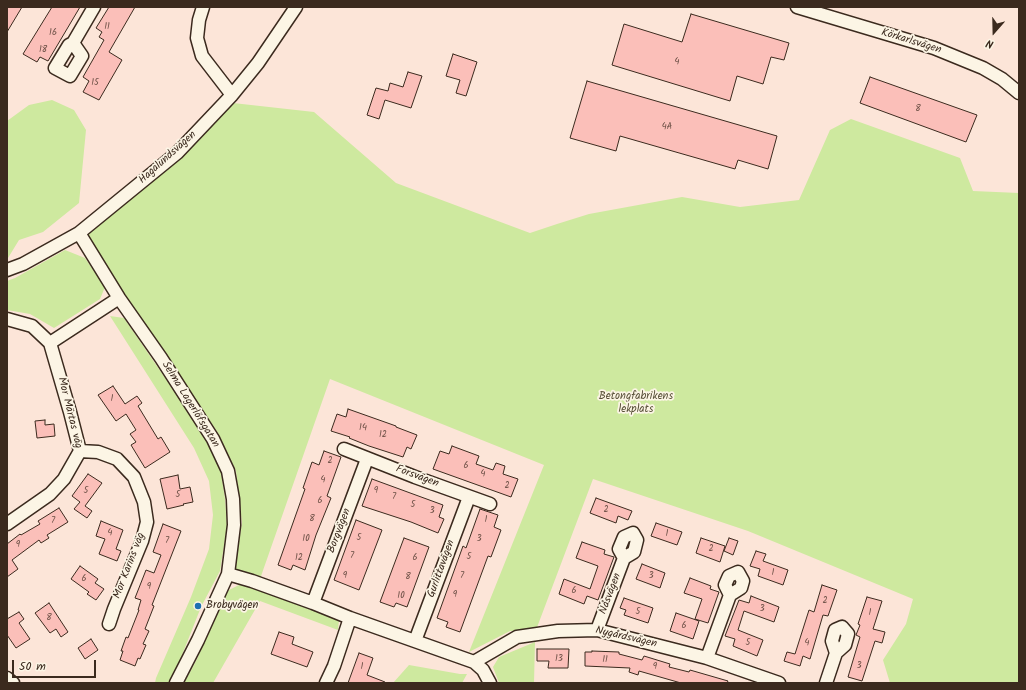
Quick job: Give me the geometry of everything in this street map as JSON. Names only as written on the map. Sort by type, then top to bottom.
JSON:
[{"type":"street","points":[[73,43],[94,7]]},
{"type":"street","points":[[203,7],[199,20],[198,38],[202,56],[232,95]]},
{"type":"street","name":"Hagalundsvägen","points":[[7,270],[23,264],[79,233],[177,153],[232,95],[258,63],[296,7]]},
{"type":"street","name":"Körkarlsvägen","points":[[797,7],[934,48],[983,68],[1002,79],[1019,93]]},
{"type":"street","name":"Selma Lagerlöfsgatan","points":[[79,233],[119,298],[161,358],[213,439],[228,471],[233,499],[234,525],[228,574],[198,640],[176,683]]},
{"type":"street","points":[[7,319],[32,326],[50,343],[119,298]]},
{"type":"street","name":"Mor Märtas väg","points":[[7,524],[50,494],[64,479],[80,451],[50,343]]},
{"type":"street","name":"Forsvägen","points":[[344,449],[367,459],[490,504]]},
{"type":"street","name":"Mor Karins väg","points":[[80,451],[98,452],[117,459],[134,477],[144,502],[147,522],[142,541],[109,624]]},
{"type":"street","name":"Borgvägen","points":[[313,603],[367,459]]},
{"type":"street","name":"Gurlittavägen","points":[[415,641],[469,496]]},
{"type":"street","name":"Nåsvägen","points":[[597,630],[624,558]]},
{"type":"street","points":[[228,574],[252,581],[474,662],[483,670],[490,683]]},
{"type":"street","points":[[707,658],[730,595]]},
{"type":"street","points":[[326,683],[334,666],[350,618]]},
{"type":"street","name":"Nygårdsvägen","points":[[474,662],[517,637],[558,631],[597,630],[707,658],[779,683]]},
{"type":"street","points":[[826,683],[836,653]]},
{"type":"street","points":[[7,678],[13,683]]},
{"type":"green space","points":[[52,100],[74,110],[86,130],[79,203],[43,232],[19,240],[7,258],[7,121],[29,105]]},
{"type":"green space","name":"Betongfabrikens lekplats","points":[[233,103],[314,112],[396,183],[530,233],[589,214],[682,197],[740,207],[799,200],[830,130],[851,119],[960,158],[973,191],[1019,193],[1019,683],[890,683],[883,660],[906,624],[913,599],[748,531],[593,479],[536,630],[510,631],[469,652],[544,465],[330,379],[260,579],[234,570],[242,523],[236,471],[218,433],[108,271],[86,234],[181,157]]},
{"type":"green space","points":[[65,250],[85,258],[105,287],[100,299],[54,328],[30,314],[7,310],[7,281]]},
{"type":"green space","points":[[110,316],[124,318],[209,442],[221,472],[227,526],[220,571],[201,607],[171,683],[155,683],[191,597],[209,549],[213,515],[209,481],[194,448]]},
{"type":"green space","points":[[241,584],[339,620],[338,630],[260,601],[213,683],[184,683],[197,659],[225,592]]},
{"type":"green space","points":[[535,642],[534,683],[499,683],[493,667],[499,657]]},
{"type":"green space","points":[[409,665],[467,674],[462,683],[393,683]]},
{"type":"building","points":[[7,7],[22,7],[7,32]]},
{"type":"building","points":[[52,7],[80,7],[48,61],[40,57],[37,62],[23,54]]},
{"type":"building","points":[[109,7],[135,7],[109,52],[122,60],[99,100],[83,92],[89,81],[83,77],[104,40],[99,37],[102,32],[96,28]]},
{"type":"building","points":[[691,14],[789,43],[784,60],[771,57],[763,84],[737,76],[730,101],[612,65],[624,24],[682,42]]},
{"type":"building","points":[[453,54],[477,62],[466,96],[456,93],[460,80],[446,76]]},
{"type":"building","points":[[408,72],[422,76],[411,108],[385,100],[379,119],[367,115],[376,88],[388,91],[390,83],[403,87]]},
{"type":"building","points":[[870,77],[977,115],[966,142],[860,103]]},
{"type":"building","points":[[587,81],[777,136],[768,169],[738,160],[735,169],[620,136],[616,151],[570,138]]},
{"type":"building","points":[[113,386],[125,404],[137,396],[142,403],[138,406],[158,439],[161,437],[170,452],[145,468],[131,445],[136,442],[130,434],[136,430],[126,414],[116,421],[98,395]]},
{"type":"building","points":[[348,409],[417,435],[411,449],[407,447],[403,457],[369,446],[349,438],[350,437],[331,431],[337,414],[346,417]]},
{"type":"building","points":[[45,420],[45,425],[54,424],[55,436],[37,438],[35,421]]},
{"type":"building","points":[[452,446],[479,456],[476,464],[493,470],[496,463],[505,466],[503,474],[518,479],[511,497],[433,469],[440,451],[449,454]]},
{"type":"building","points":[[324,451],[341,457],[327,496],[331,498],[316,535],[305,570],[293,565],[291,570],[278,565],[305,489],[303,488],[312,462],[319,465]]},
{"type":"building","points":[[88,474],[102,483],[85,506],[92,511],[87,518],[74,509],[80,502],[72,496]]},
{"type":"building","points":[[178,475],[180,489],[190,487],[193,502],[167,509],[160,479]]},
{"type":"building","points":[[372,479],[443,505],[439,517],[444,519],[438,533],[411,522],[362,506]]},
{"type":"building","points":[[596,498],[632,511],[628,520],[618,516],[616,523],[590,513]]},
{"type":"building","points":[[59,508],[68,522],[47,535],[49,538],[41,543],[39,540],[12,560],[18,569],[7,577],[7,544],[20,534],[21,535],[40,524],[38,521]]},
{"type":"building","points":[[480,509],[498,515],[494,527],[501,530],[491,557],[488,556],[460,632],[446,627],[448,622],[437,618],[463,546],[466,548]]},
{"type":"building","points":[[356,520],[382,530],[359,590],[334,580]]},
{"type":"building","points":[[101,521],[123,530],[116,549],[121,551],[117,561],[99,554],[105,539],[96,536]]},
{"type":"building","points":[[656,523],[682,532],[677,545],[651,536]]},
{"type":"building","points":[[163,524],[181,531],[152,605],[154,606],[145,629],[149,631],[143,644],[146,645],[135,666],[120,660],[123,651],[121,651],[139,610],[141,600],[135,598],[146,570],[154,573],[161,555],[153,552]]},
{"type":"building","points":[[404,538],[429,547],[407,607],[396,603],[394,607],[380,602]]},
{"type":"building","points":[[701,538],[725,546],[720,562],[696,553]]},
{"type":"building","points":[[729,538],[738,541],[733,555],[724,551]]},
{"type":"building","points":[[582,542],[605,550],[604,554],[614,557],[598,600],[587,596],[584,604],[559,594],[564,579],[590,589],[598,566],[576,558]]},
{"type":"building","points":[[756,551],[766,554],[763,561],[788,570],[783,585],[758,576],[760,569],[750,566]]},
{"type":"building","points":[[642,564],[665,573],[660,588],[636,579]]},
{"type":"building","points":[[80,566],[98,579],[95,583],[104,589],[96,600],[87,594],[89,592],[71,579]]},
{"type":"building","points":[[690,578],[711,586],[710,589],[719,592],[708,623],[695,619],[702,599],[684,593]]},
{"type":"building","points":[[822,585],[837,590],[828,616],[823,615],[810,659],[803,656],[800,666],[784,661],[787,652],[795,654],[809,610],[814,612]]},
{"type":"building","points":[[751,596],[779,607],[774,622],[744,611],[738,630],[763,640],[757,656],[733,646],[735,639],[725,636],[739,600],[749,603]]},
{"type":"building","points":[[867,597],[882,601],[873,629],[885,632],[882,643],[875,641],[862,681],[848,677],[860,637],[856,635],[860,625],[858,624]]},
{"type":"building","points":[[624,598],[653,608],[648,623],[624,615],[626,610],[620,608]]},
{"type":"building","points":[[49,603],[68,632],[61,637],[56,629],[50,633],[35,613]]},
{"type":"building","points":[[19,612],[24,619],[19,623],[30,639],[16,648],[7,635],[7,619]]},
{"type":"building","points":[[676,613],[699,621],[693,639],[670,631]]},
{"type":"building","points":[[279,632],[294,637],[292,644],[313,652],[307,667],[271,654]]},
{"type":"building","points":[[91,639],[98,650],[85,659],[78,648]]},
{"type":"building","points":[[537,649],[569,649],[568,668],[548,668],[549,661],[537,661]]},
{"type":"building","points":[[585,652],[619,652],[619,654],[642,660],[644,656],[670,664],[669,667],[689,672],[690,670],[728,681],[727,683],[681,683],[639,671],[638,675],[629,672],[630,668],[585,666]]},
{"type":"building","points":[[359,653],[373,658],[367,675],[385,683],[348,683]]},
{"type":"place","name":"Brobyvägen","points":[[198,606]]}]
